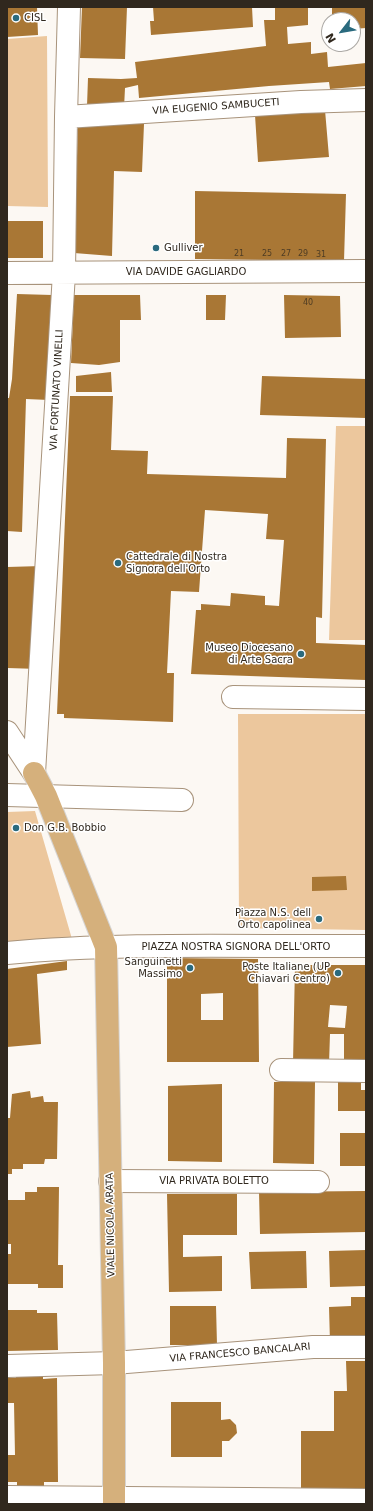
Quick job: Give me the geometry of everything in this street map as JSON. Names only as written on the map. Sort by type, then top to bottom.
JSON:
[{"type":"main road","points":[[34,773],[46,796],[106,947]]},
{"type":"main road","name":"VIALE NICOLA ARATA","points":[[106,947],[114,1363],[114,1501]]},
{"type":"street","name":"VIA FORTUNATO VINELLI","points":[[34,773],[64,273],[69,7]]},
{"type":"street","name":"VIA EUGENIO SAMBUCETI","points":[[66,117],[301,102],[366,100]]},
{"type":"street","name":"VIA DAVIDE GAGLIARDO","points":[[7,273],[366,271]]},
{"type":"street","points":[[233,697],[366,699]]},
{"type":"street","points":[[7,732],[34,773]]},
{"type":"street","points":[[7,795],[182,800]]},
{"type":"street","name":"PIAZZA NOSTRA SIGNORA DELL'ORTO","points":[[7,953],[50,949],[106,947],[366,946]]},
{"type":"street","points":[[281,1070],[366,1071]]},
{"type":"street","name":"VIA PRIVATA BOLETTO","points":[[110,1181],[318,1182]]},
{"type":"street","name":"VIA FRANCESCO BANCALARI","points":[[7,1366],[114,1363],[313,1347],[366,1347]]},
{"type":"street","points":[[7,1497],[114,1501],[366,1500]]},
{"type":"shaded area","points":[[47,36],[48,207],[7,206],[7,39]]},
{"type":"shaded area","points":[[336,426],[366,426],[366,640],[329,640]]},
{"type":"shaded area","points":[[238,714],[366,714],[366,930],[239,928]]},
{"type":"shaded area","points":[[35,811],[72,939],[7,943],[7,812]]},
{"type":"building","points":[[7,7],[37,7],[38,35],[7,37]]},
{"type":"building","points":[[82,7],[127,7],[125,59],[80,58]]},
{"type":"building","points":[[153,7],[252,7],[253,27],[151,35],[150,21],[154,21]]},
{"type":"building","points":[[275,7],[308,7],[308,25],[287,27],[288,44],[311,42],[311,54],[327,52],[328,67],[366,63],[366,86],[330,89],[329,82],[139,98],[138,85],[125,88],[124,108],[87,106],[88,78],[137,78],[135,62],[266,46],[264,20],[275,20]]},
{"type":"building","points":[[332,7],[366,7],[366,28],[361,28],[361,12],[332,12]]},
{"type":"building","points":[[325,110],[329,157],[258,162],[255,115]]},
{"type":"building","points":[[78,124],[144,124],[142,172],[114,171],[112,256],[74,253]]},
{"type":"building","points":[[195,191],[346,194],[344,261],[195,259]]},
{"type":"building","points":[[7,221],[43,221],[43,258],[7,258]]},
{"type":"building","points":[[17,294],[52,295],[49,400],[26,399],[22,532],[7,531],[7,398],[9,398],[12,379]]},
{"type":"building","points":[[74,295],[140,295],[141,320],[120,320],[120,362],[99,365],[71,363]]},
{"type":"building","points":[[206,295],[226,295],[225,320],[206,320]]},
{"type":"building","points":[[284,295],[340,296],[341,337],[285,338]]},
{"type":"building","points":[[111,372],[112,392],[76,392],[76,376]]},
{"type":"building","points":[[262,376],[366,379],[366,418],[260,415]]},
{"type":"building","points":[[70,396],[113,396],[111,450],[148,451],[147,474],[286,478],[287,438],[326,439],[322,618],[316,617],[316,643],[366,645],[366,680],[191,674],[196,610],[201,610],[201,604],[230,606],[231,593],[265,596],[265,605],[279,606],[284,540],[266,539],[268,514],[205,510],[199,592],[171,591],[167,673],[174,673],[173,722],[64,718],[64,714],[57,714]]},
{"type":"building","points":[[42,566],[39,669],[7,668],[7,567]]},
{"type":"building","points":[[346,876],[347,890],[312,891],[312,877]]},
{"type":"building","points":[[167,958],[258,959],[259,1062],[167,1062]],"holes":[[[223,993],[223,1020],[201,1020],[201,994]]]},
{"type":"building","points":[[67,961],[67,970],[37,974],[41,1044],[7,1047],[7,969]]},
{"type":"building","points":[[295,965],[366,965],[366,1062],[344,1061],[344,1034],[330,1034],[329,1064],[293,1063]],"holes":[[[330,1005],[347,1006],[345,1028],[328,1027]]]},
{"type":"building","points":[[338,1074],[361,1074],[361,1090],[366,1090],[366,1111],[338,1111]]},
{"type":"building","points":[[274,1082],[315,1082],[314,1164],[273,1163]]},
{"type":"building","points":[[222,1084],[222,1162],[168,1161],[168,1086]]},
{"type":"building","points":[[30,1091],[31,1098],[43,1096],[44,1102],[58,1102],[57,1159],[45,1159],[44,1164],[23,1164],[23,1169],[12,1169],[12,1174],[7,1174],[7,1118],[10,1118],[12,1094]]},
{"type":"building","points":[[340,1133],[366,1133],[366,1166],[340,1166]]},
{"type":"building","points":[[37,1187],[59,1187],[58,1265],[63,1265],[63,1288],[38,1288],[38,1284],[7,1284],[7,1254],[11,1254],[11,1244],[7,1244],[7,1200],[25,1200],[25,1192],[37,1192]]},
{"type":"building","points":[[366,1191],[366,1232],[260,1234],[259,1192]]},
{"type":"building","points":[[167,1194],[237,1194],[237,1235],[183,1235],[183,1257],[222,1256],[222,1291],[169,1292]]},
{"type":"building","points":[[366,1250],[366,1286],[330,1287],[329,1251]]},
{"type":"building","points":[[306,1251],[307,1288],[251,1289],[249,1252]]},
{"type":"building","points":[[351,1297],[366,1297],[366,1340],[330,1342],[329,1307],[351,1306]]},
{"type":"building","points":[[170,1306],[216,1306],[217,1345],[170,1345]]},
{"type":"building","points":[[7,1310],[37,1310],[37,1313],[57,1313],[58,1350],[7,1351]]},
{"type":"building","points":[[346,1361],[366,1361],[366,1491],[301,1491],[301,1431],[334,1431],[334,1391],[347,1391]]},
{"type":"building","points":[[15,1374],[43,1374],[43,1379],[57,1378],[58,1482],[44,1482],[44,1487],[17,1487],[17,1482],[7,1482],[7,1455],[15,1455],[14,1403],[7,1403],[7,1378],[16,1378]]},
{"type":"building","points":[[171,1402],[221,1402],[221,1420],[230,1419],[236,1425],[237,1433],[229,1441],[222,1441],[222,1457],[171,1457]]},
{"type":"place","name":"CISL","points":[[16,18]]},
{"type":"place","name":"Gulliver","points":[[156,248]]},
{"type":"place","name":"Cattedrale di Nostra Signora dell'Orto","points":[[118,563]]},
{"type":"place","name":"Museo Diocesano di Arte Sacra","points":[[301,654]]},
{"type":"place","name":"Don G.B. Bobbio","points":[[16,828]]},
{"type":"place","name":"Piazza N.S. dell Orto capolinea","points":[[319,919]]},
{"type":"place","name":"Sanguinetti Massimo","points":[[190,968]]},
{"type":"place","name":"Poste Italiane (UP Chiavari Centro)","points":[[338,973]]}]
